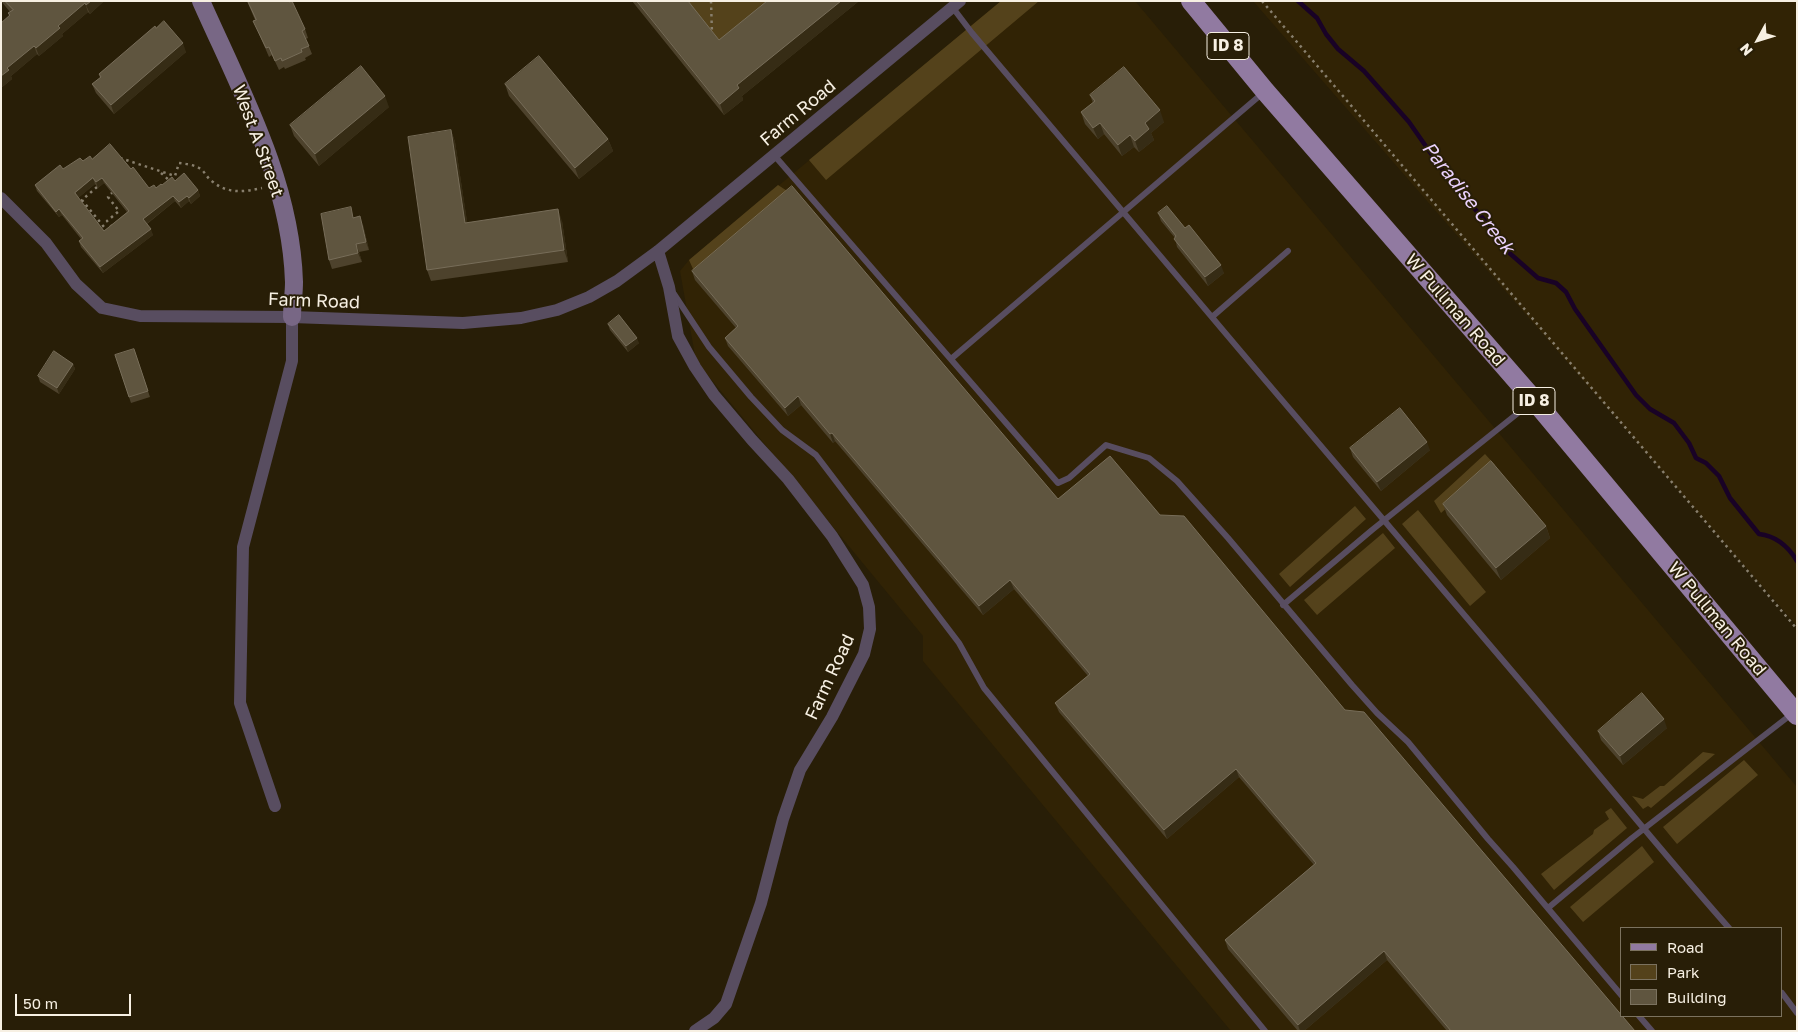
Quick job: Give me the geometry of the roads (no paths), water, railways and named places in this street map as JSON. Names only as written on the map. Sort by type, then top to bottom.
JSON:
[{"type":"main road","name":"ID 8","points":[[1191,1],[1265,92]]},
{"type":"main road","name":"W Pullman Road","points":[[1265,92],[1534,400],[1796,713]]},
{"type":"street","name":"West A Street","points":[[201,1],[251,114],[275,174],[287,227],[294,282],[292,317]]},
{"type":"street","name":"Farm Road","points":[[1,198],[46,244],[76,284],[102,308],[140,316],[292,317],[462,323],[522,318],[557,310],[588,297],[617,281],[658,251],[956,4]]},
{"type":"street","name":"Farm Road","points":[[658,251],[669,287],[678,336],[695,367],[714,395],[788,479],[832,536],[863,585],[869,607],[870,629],[864,654],[832,717],[800,770],[783,819],[762,903],[726,1004],[714,1018],[695,1031]]},
{"type":"street","points":[[275,806],[240,703],[243,547],[292,361],[292,317]]},
{"type":"lane","points":[[956,4],[977,39],[1385,520],[1644,828],[1671,863],[1728,927]]},
{"type":"lane","points":[[951,359],[1265,92]]},
{"type":"lane","points":[[774,155],[1058,483],[1069,478],[1106,445],[1149,458],[1177,481],[1377,713],[1408,742],[1620,994]]},
{"type":"lane","points":[[1212,316],[1288,251]]},
{"type":"lane","points":[[669,287],[710,347],[751,397],[782,430],[816,455],[959,643],[984,688],[1265,1031]]},
{"type":"lane","points":[[1283,605],[1534,400]]},
{"type":"lane","points":[[1548,908],[1644,828],[1796,713]]},
{"type":"lane","points":[[1783,994],[1797,1012]]},
{"type":"lane","points":[[1640,1017],[1652,1031]]},
{"type":"waterway","name":"Paradise Creek","points":[[1298,1],[1317,18],[1326,34],[1338,49],[1364,71],[1409,122],[1448,178],[1493,230],[1506,250],[1538,278],[1556,283],[1566,292],[1575,309],[1636,395],[1650,409],[1674,423],[1689,443],[1696,458],[1706,463],[1719,476],[1730,498],[1759,534],[1776,539],[1790,551],[1797,561]]}]
